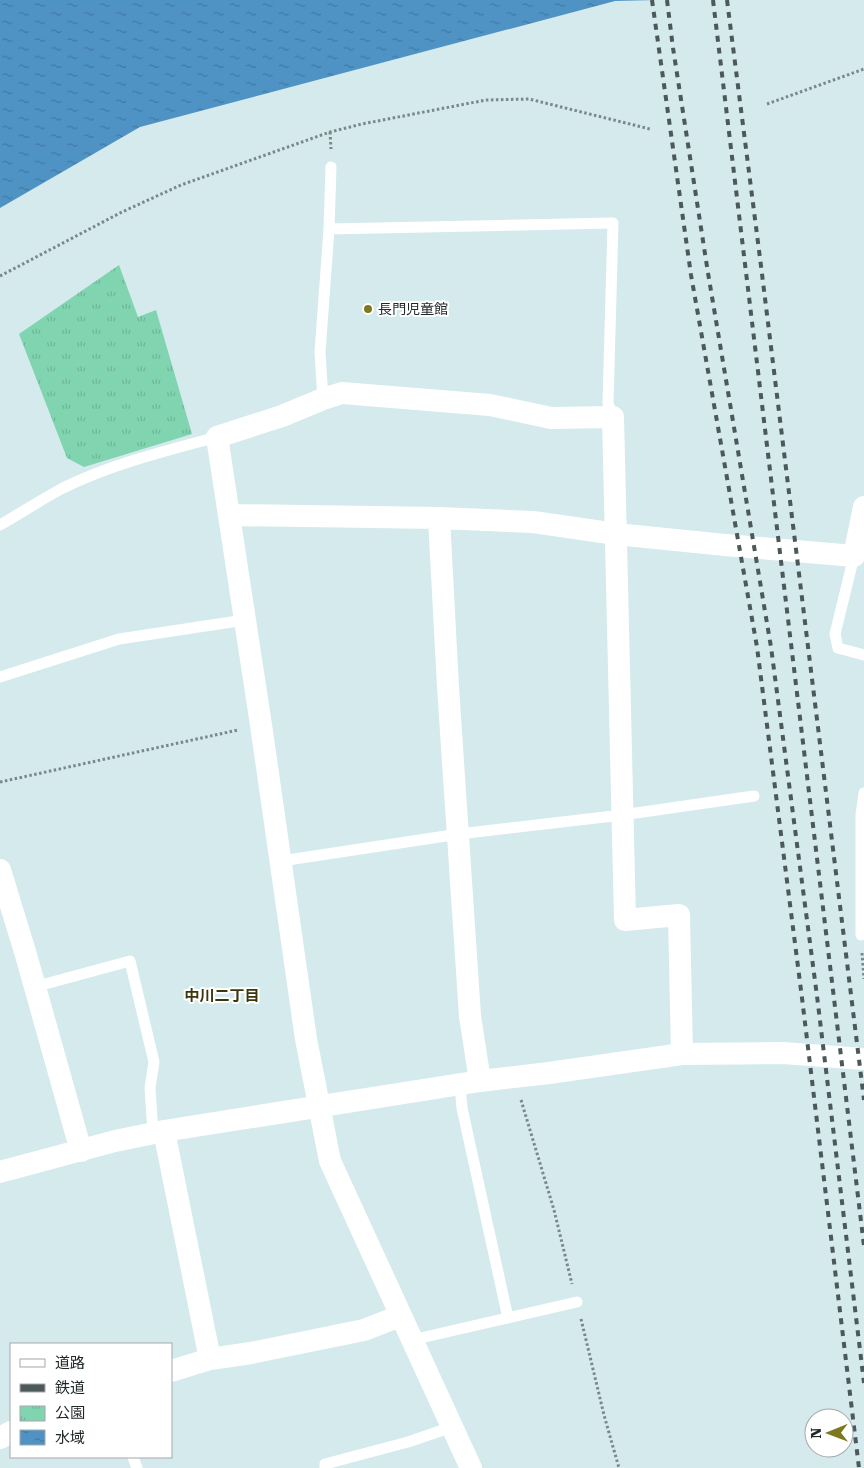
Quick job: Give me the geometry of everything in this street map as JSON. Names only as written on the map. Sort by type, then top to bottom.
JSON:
[{"type":"street","points":[[471,1468],[330,1161],[306,1039],[217,436],[282,416],[323,398],[342,393],[490,406],[551,418],[613,417],[625,920],[679,916],[682,1054]]},
{"type":"street","points":[[229,515],[439,518],[533,522],[616,534],[854,556],[864,507]]},
{"type":"street","points":[[439,518],[448,688],[470,1016],[470,1082]]},
{"type":"street","points":[[0,870],[81,1151]]},
{"type":"street","points":[[0,1172],[158,1132],[470,1082],[682,1054],[782,1053],[864,1060]]},
{"type":"street","points":[[158,1132],[210,1359]]},
{"type":"street","points":[[172,1371],[210,1359],[251,1353],[364,1330],[400,1316]]},
{"type":"lane","points":[[323,398],[320,352],[330,229],[331,167]]},
{"type":"lane","points":[[330,229],[613,223],[608,403],[613,417]]},
{"type":"lane","points":[[0,525],[63,488],[148,455],[217,436]]},
{"type":"lane","points":[[854,556],[835,634],[838,648],[864,655]]},
{"type":"lane","points":[[0,676],[119,638],[245,620]]},
{"type":"lane","points":[[861,934],[861,815],[864,793]]},
{"type":"lane","points":[[281,862],[459,834],[622,815],[754,796]]},
{"type":"lane","points":[[34,987],[130,961],[154,1062],[150,1088],[158,1132]]},
{"type":"lane","points":[[470,1082],[462,1108],[508,1318]]},
{"type":"lane","points":[[412,1340],[577,1302]]},
{"type":"lane","points":[[325,1468],[325,1464],[408,1442],[452,1427]]},
{"type":"path","points":[[767,104],[864,69]]},
{"type":"path","points":[[0,276],[122,212],[182,185],[330,132],[362,124],[486,100],[529,99],[650,130]]},
{"type":"path","points":[[0,782],[261,725]]},
{"type":"path","points":[[861,934],[864,979]]},
{"type":"path","points":[[515,1077],[554,1210],[604,1415],[619,1468]]},
{"type":"green space","points":[[119,265],[138,317],[156,310],[192,434],[84,467],[67,458],[19,334]]},
{"type":"water","points":[[0,0],[656,0],[615,1],[140,127],[0,208]]},
{"type":"railway","points":[[652,0],[691,275],[757,647],[859,1468]]},
{"type":"railway","points":[[667,0],[708,273],[771,647],[817,996],[864,1383]]},
{"type":"railway","points":[[713,0],[864,1246]]},
{"type":"railway","points":[[727,0],[864,1100]]},
{"type":"place","name":"長門児童館","points":[[368,309]]},
{"type":"district","name":"中川二丁目","points":[[222,996]]}]
